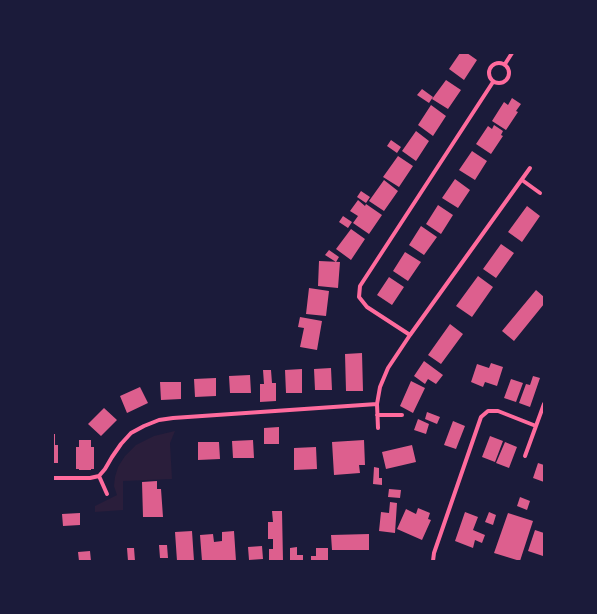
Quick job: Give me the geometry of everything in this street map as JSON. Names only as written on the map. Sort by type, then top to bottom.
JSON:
[{"type":"street","points":[[505,64],[512,53]]},
{"type":"street","points":[[496,63],[505,64],[508,68],[509,77],[502,83],[493,82],[490,78],[489,69],[496,63]]},
{"type":"street","points":[[410,335],[367,307],[359,298],[360,286],[493,82]]},
{"type":"street","points":[[378,428],[377,404],[380,387],[388,368],[530,168]]},
{"type":"street","points":[[522,180],[540,193]]},
{"type":"street","points":[[53,478],[90,478],[100,476],[121,444],[131,433],[159,420],[377,404]]},
{"type":"street","points":[[525,456],[544,404]]},
{"type":"street","points":[[433,561],[434,553],[481,417],[488,411],[498,411],[536,426]]},
{"type":"street","points":[[377,415],[402,415]]},
{"type":"street","points":[[100,476],[107,494]]},
{"type":"shaded area","points":[[175,431],[170,443],[172,479],[123,481],[123,510],[95,512],[95,506],[117,495],[114,486],[115,477],[118,467],[125,456],[136,445],[154,436]]},
{"type":"building","points":[[460,53],[467,53],[477,60],[464,80],[449,69]]},
{"type":"building","points":[[446,80],[461,90],[448,109],[432,99]]},
{"type":"building","points":[[422,89],[433,97],[429,103],[417,95]]},
{"type":"building","points":[[512,98],[521,104],[516,111],[518,112],[506,130],[492,121],[504,102],[508,105]]},
{"type":"building","points":[[431,105],[446,116],[433,136],[418,125]]},
{"type":"building","points":[[494,125],[503,131],[501,135],[503,136],[491,154],[476,144],[488,126],[492,129]]},
{"type":"building","points":[[416,131],[429,141],[416,161],[402,151]]},
{"type":"building","points":[[391,140],[401,147],[397,153],[387,146]]},
{"type":"building","points":[[472,151],[487,161],[475,180],[459,170]]},
{"type":"building","points":[[398,156],[413,166],[399,187],[383,177]]},
{"type":"building","points":[[455,179],[470,190],[458,208],[442,198]]},
{"type":"building","points":[[384,180],[398,191],[384,211],[369,201]]},
{"type":"building","points":[[361,191],[370,197],[366,203],[357,197]]},
{"type":"building","points":[[358,200],[365,206],[366,204],[382,215],[369,234],[353,223],[358,216],[350,211]]},
{"type":"building","points":[[438,205],[453,215],[441,234],[426,224]]},
{"type":"building","points":[[527,206],[540,216],[522,242],[508,232]]},
{"type":"building","points":[[343,216],[352,222],[348,228],[339,222]]},
{"type":"building","points":[[421,226],[437,237],[424,255],[409,245]]},
{"type":"building","points":[[351,229],[365,239],[351,260],[336,249]]},
{"type":"building","points":[[501,244],[514,253],[496,278],[483,269]]},
{"type":"building","points":[[329,250],[339,257],[336,262],[325,255]]},
{"type":"building","points":[[405,252],[421,262],[408,281],[393,271]]},
{"type":"building","points":[[319,261],[340,262],[338,288],[318,286]]},
{"type":"building","points":[[478,276],[493,287],[472,317],[456,306]]},
{"type":"building","points":[[389,277],[404,287],[392,305],[377,295]]},
{"type":"building","points":[[309,288],[329,291],[326,316],[306,314]]},
{"type":"building","points":[[536,290],[544,297],[544,304],[514,341],[502,331]]},
{"type":"building","points":[[300,317],[322,321],[317,350],[300,347],[304,328],[298,327]]},
{"type":"building","points":[[450,324],[463,334],[441,364],[428,355]]},
{"type":"building","points":[[362,353],[363,391],[346,391],[345,354]]},
{"type":"building","points":[[424,361],[443,375],[436,384],[428,379],[425,384],[414,376]]},
{"type":"building","points":[[491,363],[503,367],[497,386],[485,382],[483,387],[471,382],[477,364],[489,368]]},
{"type":"building","points":[[331,368],[332,390],[315,390],[314,369]]},
{"type":"building","points":[[302,369],[302,393],[286,393],[285,370]]},
{"type":"building","points":[[263,370],[271,370],[272,383],[276,383],[276,401],[260,402],[260,384],[264,384]]},
{"type":"building","points":[[250,375],[251,393],[230,393],[229,376]]},
{"type":"building","points":[[533,376],[540,378],[530,407],[519,403],[526,384],[530,385]]},
{"type":"building","points":[[216,378],[216,396],[195,397],[194,379]]},
{"type":"building","points":[[511,379],[523,383],[516,402],[504,398]]},
{"type":"building","points":[[411,381],[425,388],[413,413],[400,406]]},
{"type":"building","points":[[160,382],[181,382],[181,399],[161,400]]},
{"type":"building","points":[[140,387],[148,403],[127,413],[120,396]]},
{"type":"building","points":[[104,408],[117,420],[101,436],[88,424]]},
{"type":"building","points":[[427,412],[440,417],[437,424],[425,419]]},
{"type":"building","points":[[418,419],[429,424],[426,434],[414,430]]},
{"type":"building","points":[[453,421],[465,426],[456,449],[444,445]]},
{"type":"building","points":[[279,427],[279,444],[264,444],[264,428]]},
{"type":"building","points":[[53,434],[55,434],[55,445],[58,445],[58,463],[53,463]]},
{"type":"building","points":[[490,436],[503,441],[495,462],[482,457]]},
{"type":"building","points":[[79,440],[91,440],[91,447],[94,447],[94,469],[76,469],[76,447],[79,447]]},
{"type":"building","points":[[253,440],[254,458],[233,458],[232,441]]},
{"type":"building","points":[[364,440],[365,465],[359,465],[360,473],[334,475],[332,442]]},
{"type":"building","points":[[198,442],[219,442],[220,459],[198,460]]},
{"type":"building","points":[[505,442],[517,447],[509,468],[496,463]]},
{"type":"building","points":[[412,445],[416,462],[386,469],[382,452]]},
{"type":"building","points":[[316,447],[317,469],[294,470],[294,448]]},
{"type":"building","points":[[538,463],[544,465],[544,482],[533,478]]},
{"type":"building","points":[[374,467],[379,468],[379,478],[382,478],[382,485],[373,484]]},
{"type":"building","points":[[157,481],[157,489],[161,489],[163,517],[143,517],[142,482]]},
{"type":"building","points":[[389,489],[401,490],[400,498],[388,497]]},
{"type":"building","points":[[520,497],[530,501],[527,510],[517,506]]},
{"type":"building","points":[[390,502],[397,503],[395,533],[379,531],[381,512],[389,513]]},
{"type":"building","points":[[418,508],[430,513],[428,519],[431,520],[422,540],[397,529],[406,509],[416,514]]},
{"type":"building","points":[[272,511],[282,511],[283,561],[269,561],[269,549],[273,549],[273,539],[268,539],[268,522],[273,522]]},
{"type":"building","points":[[465,512],[478,517],[473,530],[485,535],[482,543],[475,540],[473,548],[455,541]]},
{"type":"building","points":[[489,512],[496,515],[493,525],[485,522]]},
{"type":"building","points":[[80,513],[80,525],[63,526],[62,514]]},
{"type":"building","points":[[508,513],[533,521],[520,561],[494,553]]},
{"type":"building","points":[[535,530],[544,533],[543,556],[528,551]]},
{"type":"building","points":[[192,531],[194,561],[177,561],[175,532]]},
{"type":"building","points":[[234,531],[236,561],[202,561],[200,535],[213,534],[214,542],[222,541],[222,532]]},
{"type":"building","points":[[369,534],[369,550],[332,550],[331,535]]},
{"type":"building","points":[[159,545],[167,545],[168,558],[160,558]]},
{"type":"building","points":[[262,546],[263,559],[249,560],[248,547]]},
{"type":"building","points":[[297,547],[297,555],[303,555],[303,561],[290,561],[290,548]]},
{"type":"building","points":[[127,548],[134,548],[135,561],[128,561]]},
{"type":"building","points":[[316,548],[328,548],[328,561],[311,561],[311,556],[316,556]]},
{"type":"building","points":[[90,551],[91,561],[79,561],[78,552]]}]
